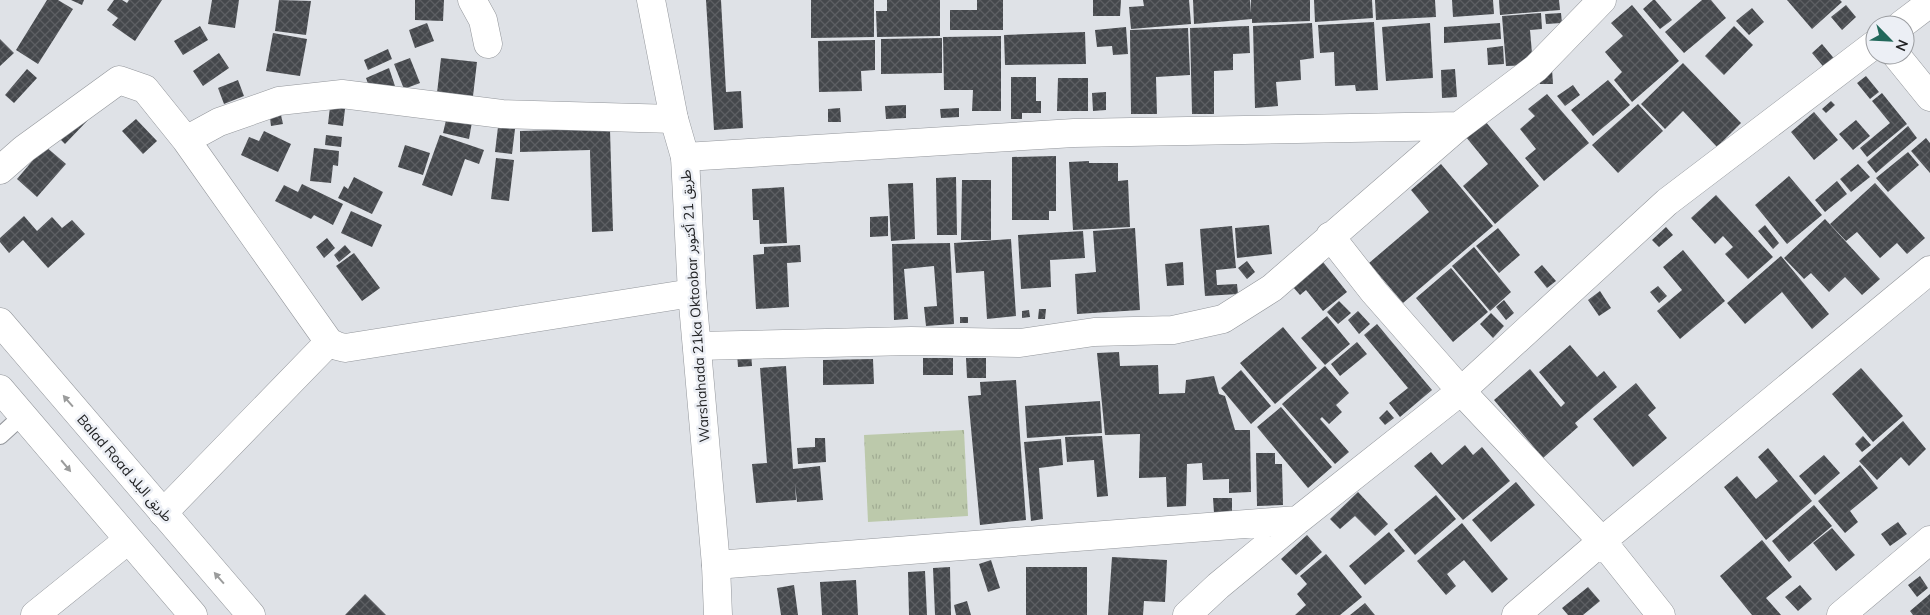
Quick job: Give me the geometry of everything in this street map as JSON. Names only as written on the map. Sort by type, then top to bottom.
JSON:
[{"type":"main road","points":[[472,0],[482,20],[488,44]]},
{"type":"main road","name":"Warshahada 21ka Oktoobar طريق 21 أكتوبر","points":[[651,0],[674,119],[684,157],[692,293],[716,565],[718,615]]},
{"type":"main road","points":[[697,346],[911,340],[1020,343],[1094,332],[1173,330],[1223,319],[1272,288],[1459,126],[1536,68],[1602,0]]},
{"type":"main road","points":[[1914,15],[1930,3]]},
{"type":"main road","points":[[1187,615],[1218,586],[1298,520],[1461,391],[1667,202],[1865,52]]},
{"type":"main road","points":[[1904,65],[1930,97]]},
{"type":"main road","points":[[0,170],[24,149],[119,80],[144,90],[186,140],[329,342],[345,348],[692,293]]},
{"type":"main road","points":[[186,140],[220,122],[280,101],[342,94],[502,114],[674,119]]},
{"type":"main road","points":[[684,157],[1074,132],[1459,126]]},
{"type":"main road","points":[[1330,236],[1374,292],[1461,391],[1602,541],[1662,615]]},
{"type":"main road","points":[[1516,615],[1602,541],[1930,270]]},
{"type":"main road","name":"Balad Road طريق البلد","points":[[0,322],[251,615]]},
{"type":"main road","points":[[163,513],[329,342]]},
{"type":"main road","points":[[0,389],[192,615]]},
{"type":"main road","points":[[716,565],[1298,520]]},
{"type":"main road","points":[[35,615],[128,540]]},
{"type":"main road","points":[[1841,615],[1930,540]]},
{"type":"lane","points":[[0,436],[22,416]]},
{"type":"green space","points":[[964,430],[968,516],[868,522],[864,435]]},
{"type":"building","points":[[47,0],[58,0],[73,9],[38,64],[16,50]]},
{"type":"building","points":[[71,0],[84,0],[82,5]]},
{"type":"building","points":[[114,0],[122,0],[127,3],[129,0],[162,0],[135,41],[112,25],[118,18],[107,10]]},
{"type":"building","points":[[212,0],[239,0],[235,28],[208,24]]},
{"type":"building","points":[[279,0],[311,1],[306,35],[275,31]]},
{"type":"building","points":[[415,0],[444,0],[443,21],[415,20]]},
{"type":"building","points":[[706,0],[721,0],[726,92],[741,91],[743,128],[714,130]]},
{"type":"building","points":[[811,0],[874,0],[874,37],[811,38]]},
{"type":"building","points":[[887,0],[940,0],[940,36],[877,37],[876,11],[887,11]]},
{"type":"building","points":[[977,0],[1003,0],[1003,30],[950,30],[950,10],[977,10]]},
{"type":"building","points":[[1093,0],[1121,0],[1120,16],[1093,16]]},
{"type":"building","points":[[1143,0],[1189,0],[1191,24],[1131,29],[1129,7],[1144,6]]},
{"type":"building","points":[[1193,0],[1250,0],[1251,13],[1251,0],[1310,0],[1310,21],[1252,23],[1252,19],[1194,24]]},
{"type":"building","points":[[1314,0],[1372,0],[1373,18],[1315,22]]},
{"type":"building","points":[[1375,0],[1435,0],[1436,17],[1376,20]]},
{"type":"building","points":[[1452,0],[1493,0],[1494,14],[1453,17]]},
{"type":"building","points":[[1499,0],[1559,0],[1560,10],[1500,15]]},
{"type":"building","points":[[1653,0],[1672,20],[1660,29],[1643,9]]},
{"type":"building","points":[[1702,0],[1711,0],[1726,18],[1684,53],[1665,32]]},
{"type":"building","points":[[1787,0],[1840,0],[1842,2],[1812,29]]},
{"type":"building","points":[[1632,5],[1679,61],[1632,102],[1614,80],[1622,72],[1605,52],[1623,36],[1611,23]]},
{"type":"building","points":[[1846,5],[1856,17],[1842,30],[1831,17]]},
{"type":"building","points":[[1752,8],[1764,22],[1749,35],[1736,21]]},
{"type":"building","points":[[1541,13],[1542,29],[1530,30],[1533,65],[1506,66],[1502,16]]},
{"type":"building","points":[[1561,13],[1562,23],[1546,24],[1545,14]]},
{"type":"building","points":[[1374,22],[1378,90],[1356,91],[1355,85],[1335,86],[1334,52],[1320,53],[1318,25]]},
{"type":"building","points":[[427,23],[434,41],[415,48],[409,30]]},
{"type":"building","points":[[1312,23],[1314,58],[1300,60],[1301,80],[1276,82],[1278,106],[1255,108],[1253,26]]},
{"type":"building","points":[[1430,23],[1433,78],[1386,81],[1382,27]]},
{"type":"building","points":[[1500,23],[1501,39],[1444,43],[1444,27]]},
{"type":"building","points":[[200,26],[208,40],[183,55],[174,41]]},
{"type":"building","points":[[1249,26],[1250,53],[1233,54],[1233,70],[1214,71],[1214,114],[1192,114],[1190,28]]},
{"type":"building","points":[[1734,26],[1753,45],[1724,75],[1705,56]]},
{"type":"building","points":[[1126,27],[1128,54],[1113,55],[1112,46],[1097,47],[1095,30]]},
{"type":"building","points":[[1188,28],[1190,75],[1156,77],[1157,114],[1131,114],[1130,30]]},
{"type":"building","points":[[1085,32],[1086,64],[1005,65],[1004,35]]},
{"type":"building","points":[[273,33],[307,39],[300,76],[266,71]]},
{"type":"building","points":[[1001,36],[1001,111],[972,111],[973,90],[944,90],[943,37]]},
{"type":"building","points":[[942,38],[942,73],[881,74],[881,39]]},
{"type":"building","points":[[0,39],[14,53],[0,66]]},
{"type":"building","points":[[875,40],[875,70],[861,71],[862,91],[819,92],[818,41]]},
{"type":"building","points":[[1822,44],[1837,62],[1827,71],[1812,53]]},
{"type":"building","points":[[1503,46],[1504,64],[1488,65],[1487,48]]},
{"type":"building","points":[[388,49],[392,59],[368,70],[364,60]]},
{"type":"building","points":[[219,53],[229,68],[203,86],[193,71]]},
{"type":"building","points":[[410,58],[420,83],[404,89],[394,64]]},
{"type":"building","points":[[441,58],[477,62],[473,96],[437,93]]},
{"type":"building","points":[[1683,63],[1741,123],[1717,147],[1683,111],[1665,129],[1641,104]]},
{"type":"building","points":[[389,68],[395,86],[372,95],[366,78]]},
{"type":"building","points":[[27,69],[37,78],[14,103],[5,95]]},
{"type":"building","points":[[1455,69],[1457,97],[1442,98],[1441,70]]},
{"type":"building","points":[[1552,69],[1553,84],[1540,84],[1539,70]]},
{"type":"building","points":[[1866,76],[1879,92],[1870,99],[1857,83]]},
{"type":"building","points":[[1011,77],[1036,77],[1036,101],[1041,101],[1041,113],[1022,113],[1022,119],[1011,119]]},
{"type":"building","points":[[1058,78],[1088,78],[1088,111],[1057,111]]},
{"type":"building","points":[[238,80],[244,96],[224,104],[218,88]]},
{"type":"building","points":[[1608,80],[1630,105],[1593,136],[1571,110]]},
{"type":"building","points":[[1573,85],[1580,95],[1565,106],[1557,96]]},
{"type":"building","points":[[1106,92],[1106,110],[1093,111],[1092,93]]},
{"type":"building","points":[[1882,93],[1907,124],[1867,157],[1860,148],[1890,123],[1872,101]]},
{"type":"building","points":[[1547,94],[1589,143],[1544,181],[1525,158],[1536,149],[1520,129],[1535,116],[1528,109]]},
{"type":"building","points":[[1831,101],[1835,105],[1826,113],[1822,109]]},
{"type":"building","points":[[1638,104],[1663,131],[1618,173],[1592,145]]},
{"type":"building","points":[[906,105],[906,118],[886,119],[885,106]]},
{"type":"building","points":[[330,107],[345,109],[343,126],[328,124]]},
{"type":"building","points":[[840,108],[841,122],[828,122],[828,109]]},
{"type":"building","points":[[959,108],[959,117],[941,118],[940,109]]},
{"type":"building","points":[[79,112],[88,120],[65,144],[57,136]]},
{"type":"building","points":[[1814,112],[1838,140],[1814,160],[1791,132]]},
{"type":"building","points":[[281,115],[283,124],[271,126],[270,118]]},
{"type":"building","points":[[447,116],[472,122],[469,139],[443,133]]},
{"type":"building","points":[[136,119],[157,141],[143,154],[122,131]]},
{"type":"building","points":[[1856,120],[1870,136],[1853,150],[1839,134]]},
{"type":"building","points":[[1485,121],[1539,186],[1495,224],[1463,186],[1488,164],[1466,137]]},
{"type":"building","points":[[1908,126],[1917,138],[1876,173],[1867,162]]},
{"type":"building","points":[[498,127],[515,129],[512,154],[495,152]]},
{"type":"building","points":[[610,130],[613,231],[592,232],[590,150],[520,152],[520,131]]},
{"type":"building","points":[[264,131],[291,144],[278,172],[241,155],[249,137],[259,141]]},
{"type":"building","points":[[326,135],[342,137],[341,147],[325,145]]},
{"type":"building","points":[[440,135],[484,150],[479,164],[465,159],[452,196],[422,185]]},
{"type":"building","points":[[1926,138],[1930,143],[1930,173],[1911,151]]},
{"type":"building","points":[[405,145],[430,153],[423,175],[398,167]]},
{"type":"building","points":[[45,146],[66,164],[37,197],[17,179]]},
{"type":"building","points":[[314,148],[339,151],[338,166],[333,165],[331,183],[310,181]]},
{"type":"building","points":[[1908,152],[1919,165],[1888,192],[1876,178]]},
{"type":"building","points":[[1056,156],[1056,211],[1049,211],[1049,220],[1012,220],[1012,157]]},
{"type":"building","points":[[496,158],[514,160],[509,201],[491,199]]},
{"type":"building","points":[[1089,161],[1089,163],[1118,163],[1118,181],[1128,180],[1130,227],[1073,230],[1069,162]]},
{"type":"building","points":[[1441,164],[1493,226],[1403,303],[1369,263],[1429,212],[1411,190]]},
{"type":"building","points":[[1858,164],[1870,177],[1851,192],[1840,179]]},
{"type":"building","points":[[1789,176],[1822,215],[1787,244],[1755,205]]},
{"type":"building","points":[[354,177],[383,192],[372,214],[338,198],[344,186],[348,189]]},
{"type":"building","points":[[956,177],[957,235],[937,235],[936,178]]},
{"type":"building","points":[[962,180],[991,180],[991,240],[961,240]]},
{"type":"building","points":[[1837,181],[1847,194],[1825,212],[1815,200]]},
{"type":"building","points":[[913,183],[915,239],[891,241],[888,184]]},
{"type":"building","points":[[1875,183],[1925,238],[1907,254],[1897,243],[1880,258],[1857,232],[1846,241],[1830,224]]},
{"type":"building","points":[[302,184],[343,204],[333,225],[314,215],[311,219],[275,201],[284,185],[298,192]]},
{"type":"building","points":[[784,187],[787,243],[760,244],[759,220],[753,220],[752,189]]},
{"type":"building","points":[[1716,195],[1773,257],[1748,279],[1725,254],[1733,247],[1723,236],[1715,244],[1691,218]]},
{"type":"building","points":[[351,211],[382,225],[372,247],[341,233]]},
{"type":"building","points":[[24,216],[37,231],[52,217],[62,228],[72,220],[85,234],[48,268],[23,240],[9,253],[0,242],[0,238]]},
{"type":"building","points":[[888,216],[888,236],[870,237],[870,217]]},
{"type":"building","points":[[1825,219],[1880,279],[1862,295],[1845,277],[1829,292],[1811,273],[1804,279],[1784,258]]},
{"type":"building","points":[[1269,225],[1272,254],[1237,258],[1235,228]]},
{"type":"building","points":[[1765,225],[1779,243],[1773,249],[1758,231]]},
{"type":"building","points":[[1232,226],[1236,268],[1216,270],[1217,285],[1237,284],[1238,294],[1205,296],[1200,229]]},
{"type":"building","points":[[1666,227],[1673,235],[1659,247],[1652,240]]},
{"type":"building","points":[[1135,228],[1140,310],[1077,314],[1075,274],[1096,272],[1093,231]]},
{"type":"building","points":[[1498,228],[1520,255],[1499,273],[1476,246]]},
{"type":"building","points":[[1083,231],[1085,258],[1050,260],[1051,287],[1021,289],[1018,235]]},
{"type":"building","points":[[327,238],[335,248],[324,258],[316,247]]},
{"type":"building","points":[[1011,239],[1016,316],[987,319],[984,271],[956,273],[954,243]]},
{"type":"building","points":[[950,243],[954,324],[926,326],[924,307],[937,306],[934,266],[904,269],[908,319],[894,320],[892,244]]},
{"type":"building","points":[[345,245],[351,252],[339,262],[334,255]]},
{"type":"building","points":[[800,245],[801,262],[787,263],[789,307],[756,309],[753,255],[764,254],[764,247]]},
{"type":"building","points":[[1474,247],[1511,292],[1490,311],[1452,266]]},
{"type":"building","points":[[1683,250],[1725,301],[1680,339],[1657,311],[1682,290],[1663,267]]},
{"type":"building","points":[[354,253],[380,288],[362,301],[336,266]]},
{"type":"building","points":[[1781,256],[1829,314],[1812,329],[1782,292],[1745,324],[1727,303]]},
{"type":"building","points":[[1247,261],[1255,272],[1247,279],[1238,268]]},
{"type":"building","points":[[1183,262],[1184,285],[1167,286],[1165,264]]},
{"type":"building","points":[[1323,262],[1347,292],[1323,311],[1306,290],[1300,295],[1293,287]]},
{"type":"building","points":[[1542,265],[1556,281],[1547,288],[1534,272]]},
{"type":"building","points":[[1451,268],[1488,312],[1453,342],[1416,298]]},
{"type":"building","points":[[1658,286],[1667,296],[1659,303],[1650,292]]},
{"type":"building","points":[[1600,291],[1611,308],[1599,316],[1588,300]]},
{"type":"building","points":[[1504,300],[1514,313],[1506,320],[1496,307]]},
{"type":"building","points":[[1339,301],[1351,313],[1338,324],[1327,312]]},
{"type":"building","points":[[1039,309],[1046,309],[1045,319],[1038,319]]},
{"type":"building","points":[[1029,310],[1030,317],[1022,318],[1022,311]]},
{"type":"building","points":[[1358,311],[1370,324],[1359,334],[1348,320]]},
{"type":"building","points":[[1491,313],[1504,326],[1493,338],[1480,324]]},
{"type":"building","points":[[1327,316],[1350,344],[1325,365],[1301,338]]},
{"type":"building","points":[[960,317],[968,317],[968,323],[960,323]]},
{"type":"building","points":[[1377,324],[1432,390],[1400,417],[1389,403],[1408,388],[1364,335]]},
{"type":"building","points":[[1283,327],[1317,368],[1275,404],[1240,363]]},
{"type":"building","points":[[1357,342],[1367,354],[1340,376],[1331,364]]},
{"type":"building","points":[[1570,345],[1597,377],[1604,371],[1617,387],[1575,423],[1578,427],[1543,458],[1494,400],[1530,369],[1561,407],[1565,403],[1539,372]]},
{"type":"building","points":[[751,352],[752,366],[738,367],[737,353]]},
{"type":"building","points":[[1119,352],[1120,366],[1158,365],[1159,394],[1185,393],[1186,380],[1214,376],[1219,394],[1225,396],[1235,430],[1250,430],[1251,492],[1229,493],[1229,479],[1203,480],[1202,463],[1187,464],[1186,506],[1167,507],[1166,477],[1139,478],[1140,434],[1105,435],[1097,353]]},
{"type":"building","points":[[923,358],[953,358],[953,375],[923,375]]},
{"type":"building","points":[[966,358],[986,358],[986,378],[967,378]]},
{"type":"building","points":[[873,359],[874,384],[823,385],[823,360]]},
{"type":"building","points":[[786,366],[793,469],[820,466],[823,500],[797,502],[795,484],[796,500],[756,503],[752,464],[767,463],[760,368]]},
{"type":"building","points":[[1325,366],[1349,393],[1336,405],[1342,412],[1329,424],[1322,417],[1320,419],[1349,452],[1335,464],[1282,404]]},
{"type":"building","points":[[1861,368],[1903,416],[1873,442],[1832,394]]},
{"type":"building","points":[[1241,370],[1271,406],[1251,424],[1221,388]]},
{"type":"building","points":[[1016,380],[1026,520],[980,525],[968,396],[981,395],[980,382]]},
{"type":"building","points":[[1636,383],[1656,408],[1648,415],[1667,438],[1633,467],[1593,419]]},
{"type":"building","points":[[1100,401],[1102,433],[1027,438],[1025,406]]},
{"type":"building","points":[[1281,407],[1332,467],[1308,488],[1257,427]]},
{"type":"building","points":[[1387,410],[1394,418],[1385,425],[1379,418]]},
{"type":"building","points":[[1903,421],[1926,449],[1909,466],[1901,457],[1877,480],[1859,461]]},
{"type":"building","points":[[1102,436],[1108,496],[1097,497],[1094,460],[1067,462],[1065,437]]},
{"type":"building","points":[[1863,436],[1871,445],[1862,452],[1855,444]]},
{"type":"building","points":[[815,438],[825,438],[826,462],[798,464],[797,448],[815,447]]},
{"type":"building","points":[[1061,439],[1063,465],[1039,468],[1043,519],[1031,521],[1024,442]]},
{"type":"building","points":[[1465,445],[1473,455],[1482,447],[1510,481],[1463,520],[1414,466],[1431,452],[1442,465]]},
{"type":"building","points":[[1768,448],[1812,501],[1766,540],[1724,487],[1737,476],[1756,499],[1778,481],[1758,457]]},
{"type":"building","points":[[1256,453],[1275,453],[1275,464],[1282,464],[1283,505],[1257,506]]},
{"type":"building","points":[[1824,455],[1840,473],[1815,495],[1799,476]]},
{"type":"building","points":[[1860,465],[1878,488],[1850,511],[1858,522],[1845,533],[1818,501]]},
{"type":"building","points":[[1516,482],[1535,505],[1491,542],[1472,520]]},
{"type":"building","points":[[1358,492],[1388,524],[1375,536],[1355,516],[1340,529],[1330,519]]},
{"type":"building","points":[[1436,495],[1456,519],[1415,555],[1394,530]]},
{"type":"building","points":[[1213,498],[1232,498],[1232,512],[1214,513]]},
{"type":"building","points":[[1814,505],[1832,526],[1789,562],[1772,541]]},
{"type":"building","points":[[1898,522],[1907,534],[1890,546],[1881,534]]},
{"type":"building","points":[[1462,523],[1508,579],[1492,593],[1464,560],[1447,574],[1456,586],[1446,595],[1417,561]]},
{"type":"building","points":[[1832,528],[1855,555],[1836,571],[1813,543]]},
{"type":"building","points":[[1389,532],[1405,551],[1365,585],[1349,566]]},
{"type":"building","points":[[1307,535],[1322,552],[1296,575],[1281,559]]},
{"type":"building","points":[[1762,540],[1792,577],[1766,598],[1781,615],[1752,615],[1720,576]]},
{"type":"building","points":[[1326,554],[1362,597],[1340,615],[1295,615],[1306,605],[1297,594],[1307,584],[1300,576]]},
{"type":"building","points":[[1112,557],[1167,560],[1165,602],[1144,601],[1143,615],[1108,615]]},
{"type":"building","points":[[991,560],[1000,588],[988,592],[979,564]]},
{"type":"building","points":[[950,567],[951,615],[935,615],[933,568]]},
{"type":"building","points":[[1026,567],[1087,567],[1087,615],[1026,615]]},
{"type":"building","points":[[925,571],[927,615],[909,615],[908,572]]},
{"type":"building","points":[[1920,576],[1928,588],[1917,597],[1908,585]]},
{"type":"building","points":[[856,580],[858,615],[822,615],[820,582]]},
{"type":"building","points":[[794,585],[798,615],[781,615],[777,588]]},
{"type":"building","points":[[1800,585],[1812,599],[1798,611],[1785,597]]},
{"type":"building","points":[[1588,587],[1600,601],[1583,615],[1568,615],[1562,608]]},
{"type":"building","points":[[365,594],[386,615],[345,615]]},
{"type":"building","points":[[1930,594],[1930,615],[1913,615],[1910,611]]},
{"type":"building","points":[[967,601],[971,615],[956,615],[954,605]]},
{"type":"building","points":[[1365,603],[1375,615],[1350,615]]}]
